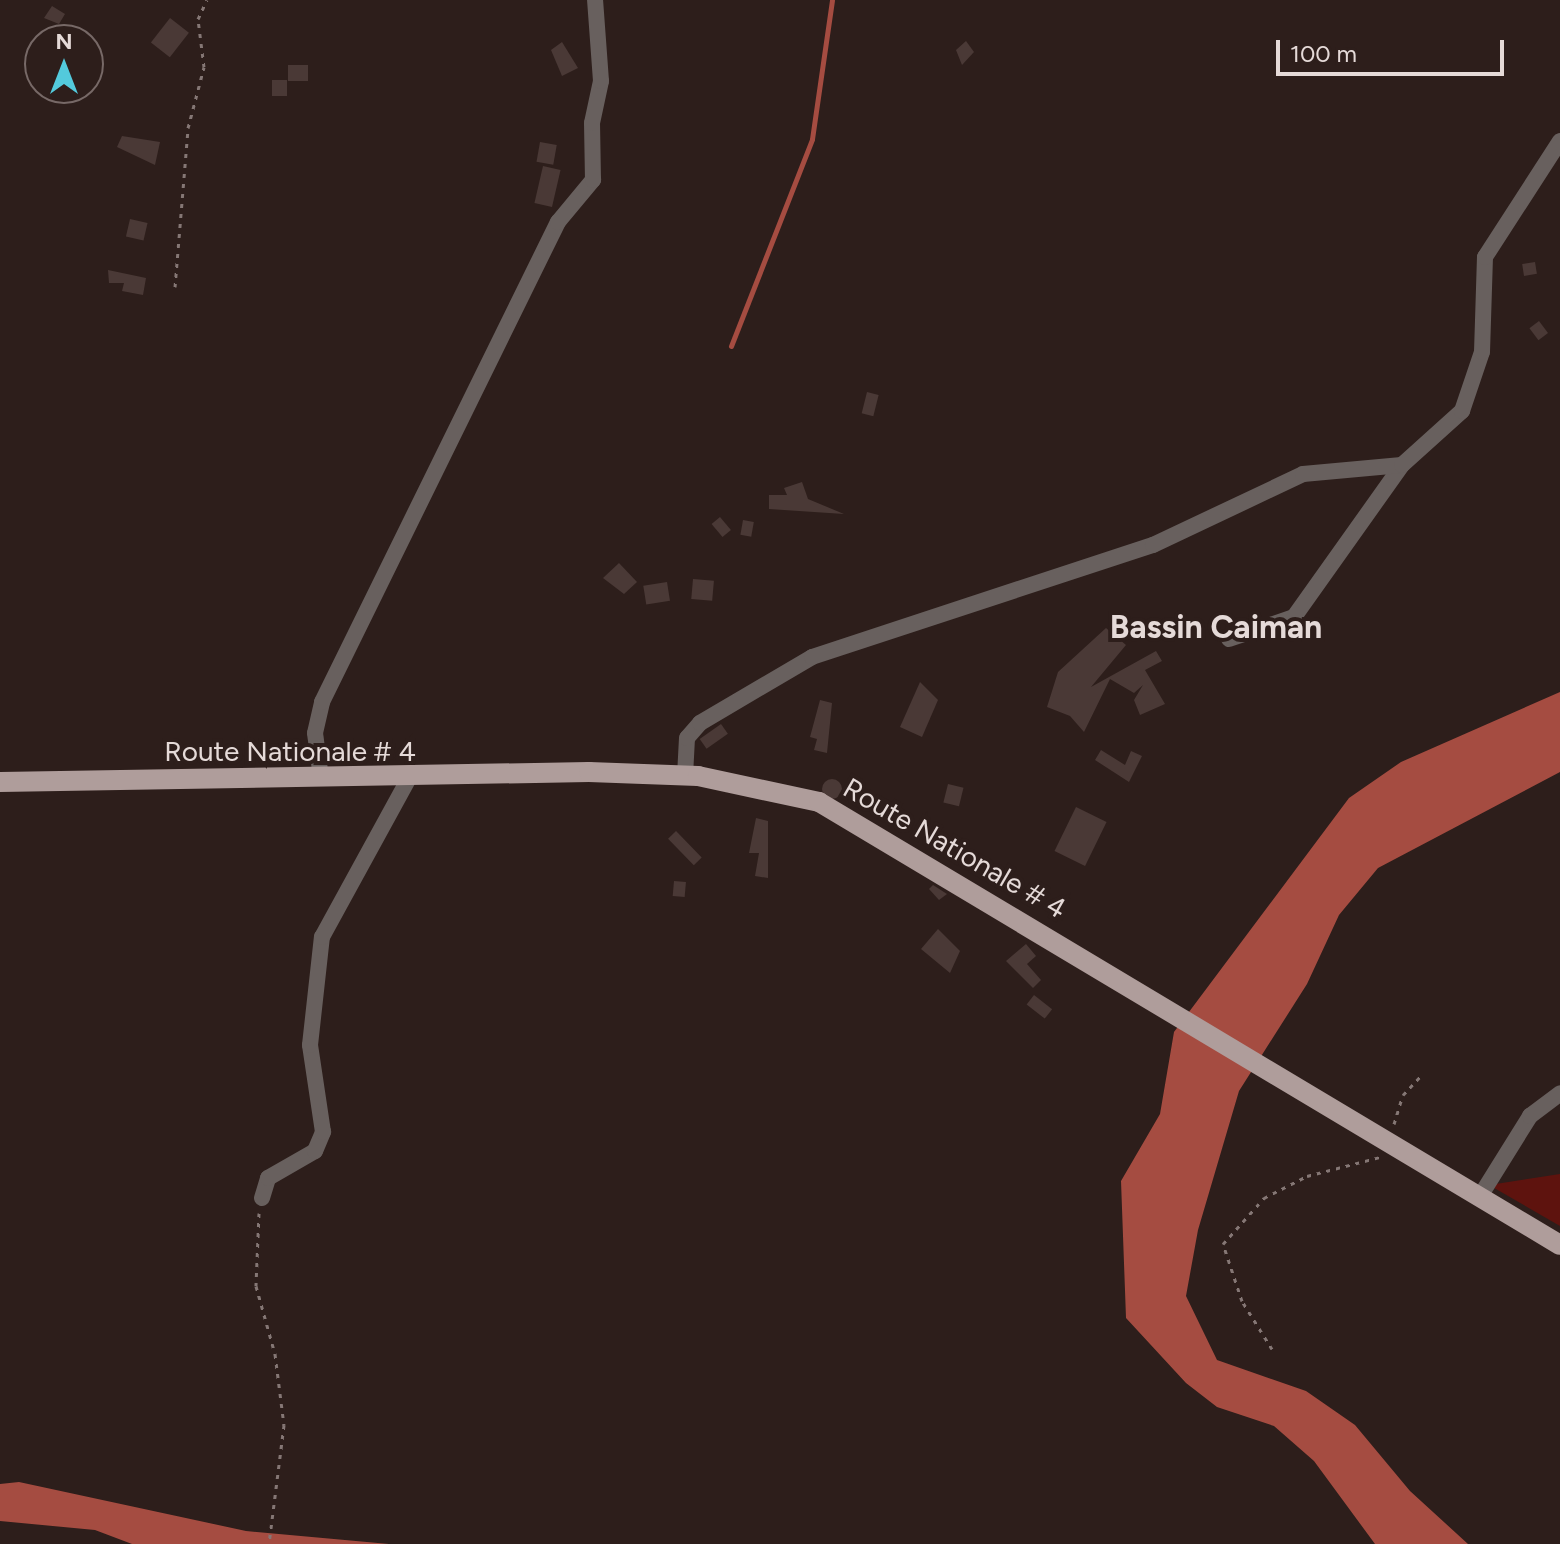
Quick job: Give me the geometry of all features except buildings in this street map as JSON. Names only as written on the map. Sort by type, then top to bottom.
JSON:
[{"type":"main road","name":"Route Nationale # 4","points":[[0,782],[685,776],[819,802],[1177,1012],[1380,1142],[1560,1245]]},
{"type":"street","points":[[321,778],[315,733],[322,702],[558,222],[593,180],[592,123],[601,81],[595,0]]},
{"type":"street","points":[[1229,639],[1294,617],[1402,465],[1462,411],[1482,352],[1485,257],[1560,141]]},
{"type":"street","points":[[685,776],[687,738],[700,723],[812,657],[1153,545],[1303,474],[1402,465]]},
{"type":"street","points":[[262,1198],[268,1178],[315,1151],[323,1132],[310,1045],[322,937],[409,778]]},
{"type":"street","points":[[1479,1198],[1530,1116],[1560,1093]]},
{"type":"path","points":[[175,287],[188,128],[204,67],[198,19],[207,0]]},
{"type":"path","points":[[1380,1142],[1420,1077]]},
{"type":"path","points":[[1272,1349],[1242,1301],[1223,1244],[1264,1198],[1307,1176],[1399,1152]]},
{"type":"path","points":[[262,1198],[256,1286],[275,1354],[284,1425],[269,1544]]},
{"type":"shaded area","points":[[1560,692],[1560,772],[1378,868],[1339,915],[1307,984],[1239,1091],[1198,1230],[1186,1296],[1217,1360],[1306,1391],[1355,1425],[1410,1491],[1468,1544],[1375,1544],[1314,1461],[1274,1426],[1217,1407],[1186,1383],[1126,1318],[1121,1181],[1160,1114],[1174,1032],[1349,798],[1401,762]]},
{"type":"shaded area","points":[[1560,1174],[1560,1226],[1489,1185]]},
{"type":"shaded area","points":[[19,1482],[246,1531],[389,1544],[132,1544],[95,1530],[0,1521],[0,1484]]},
{"type":"waterway","points":[[731,346],[812,139],[832,0]]},
{"type":"district","name":"Bassin Caiman","points":[[1216,627]]}]
